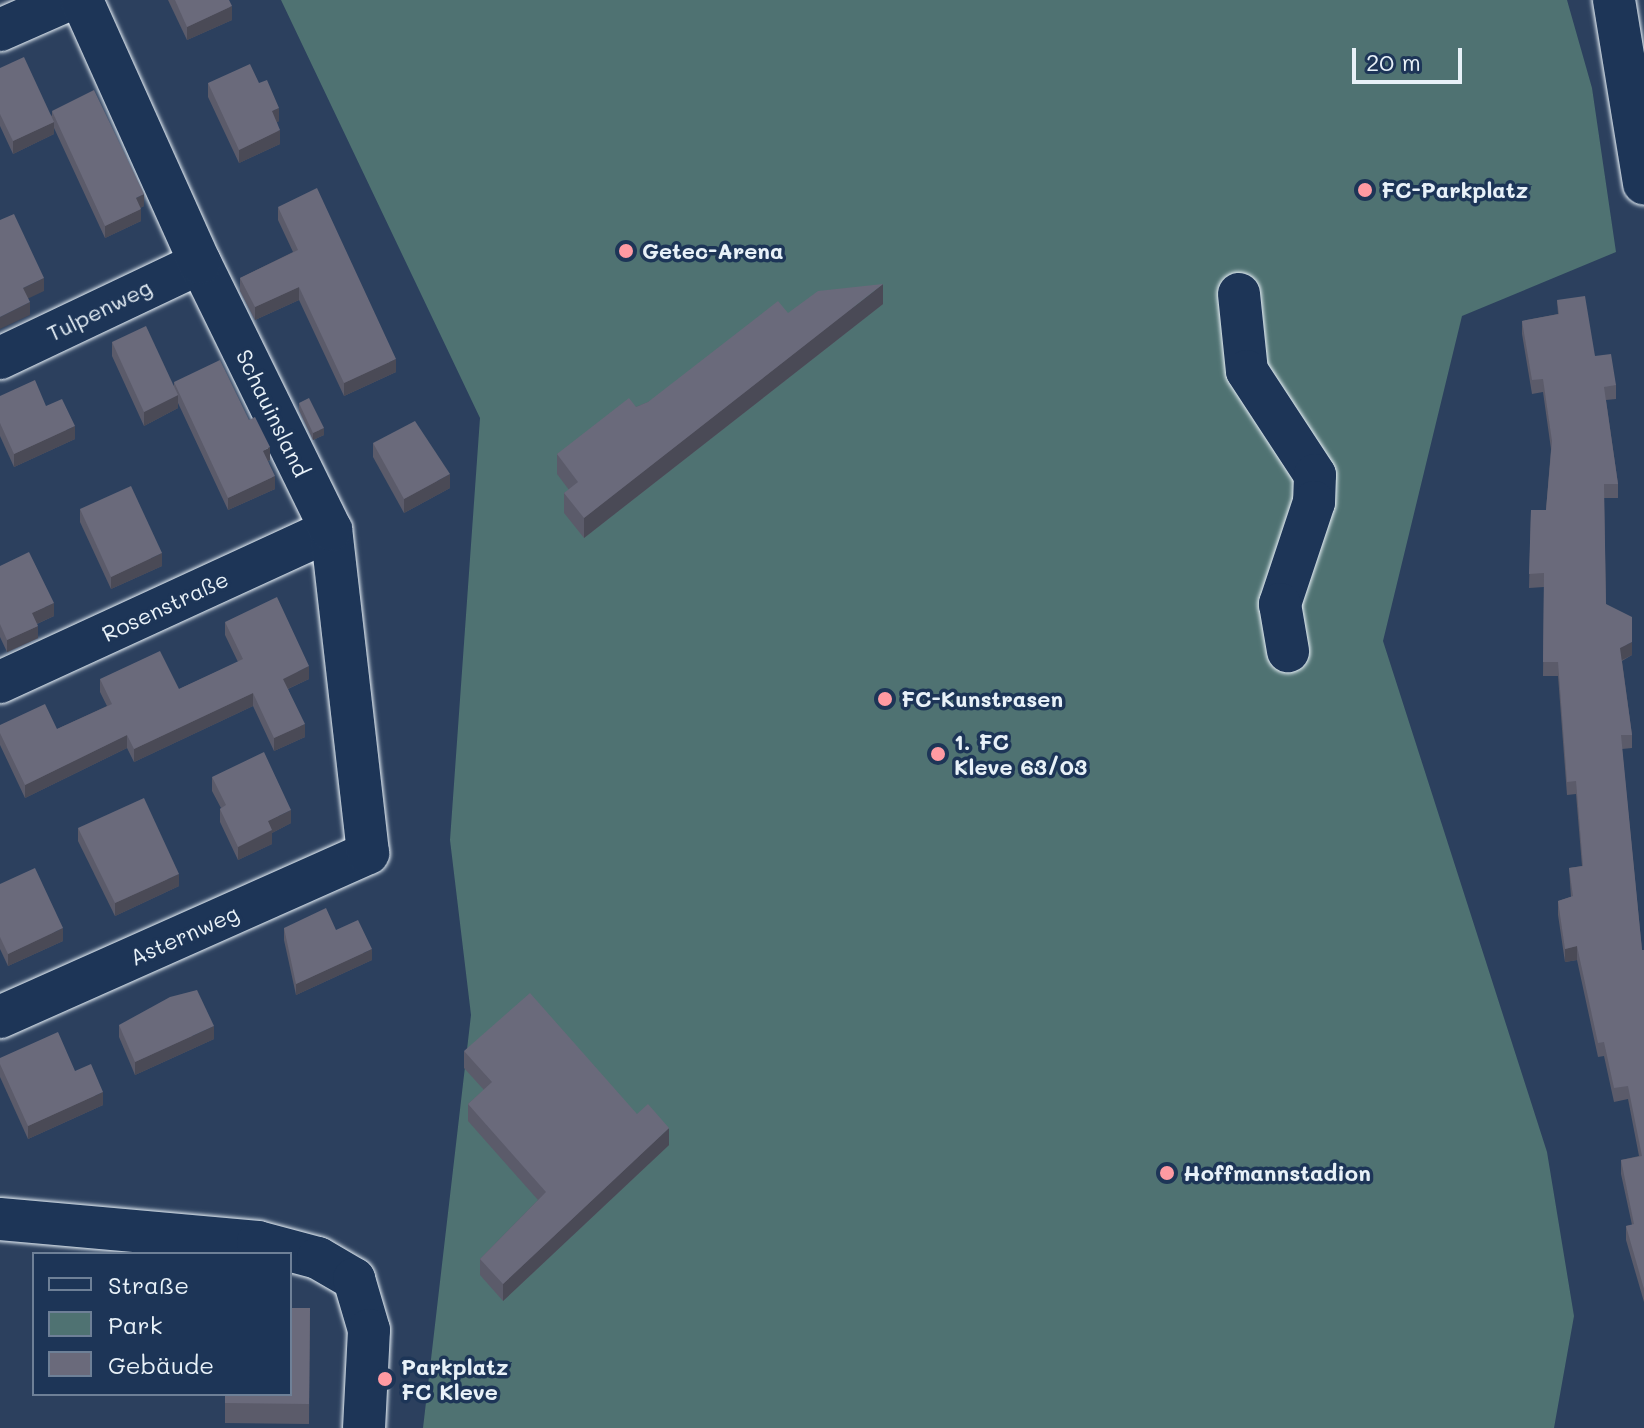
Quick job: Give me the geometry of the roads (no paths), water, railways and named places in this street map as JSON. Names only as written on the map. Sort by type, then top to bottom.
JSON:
[{"type":"street","points":[[0,30],[68,0]]},
{"type":"street","name":"Schauinsland","points":[[82,0],[200,263],[331,530],[368,853]]},
{"type":"street","points":[[1614,0],[1644,184]]},
{"type":"street","name":"Tulpenweg","points":[[0,358],[200,263]]},
{"type":"street","points":[[1239,294],[1247,371],[1315,475],[1314,502],[1280,604],[1288,651]]},
{"type":"street","name":"Rosenstraße","points":[[0,682],[331,530]]},
{"type":"street","name":"Asternweg","points":[[0,1017],[368,853]]},
{"type":"street","points":[[0,1219],[258,1242],[318,1258],[354,1279],[369,1330],[364,1428]]},
{"type":"place","name":"FC-Parkplatz","points":[[1365,190]]},
{"type":"place","name":"Getec-Arena","points":[[626,251]]},
{"type":"place","name":"FC-Kunstrasen","points":[[885,699]]},
{"type":"place","name":"1. FC Kleve 63/03","points":[[938,754]]},
{"type":"place","name":"Hoffmannstadion","points":[[1167,1173]]},
{"type":"place","name":"Parkplatz FC Kleve","points":[[385,1379]]}]
